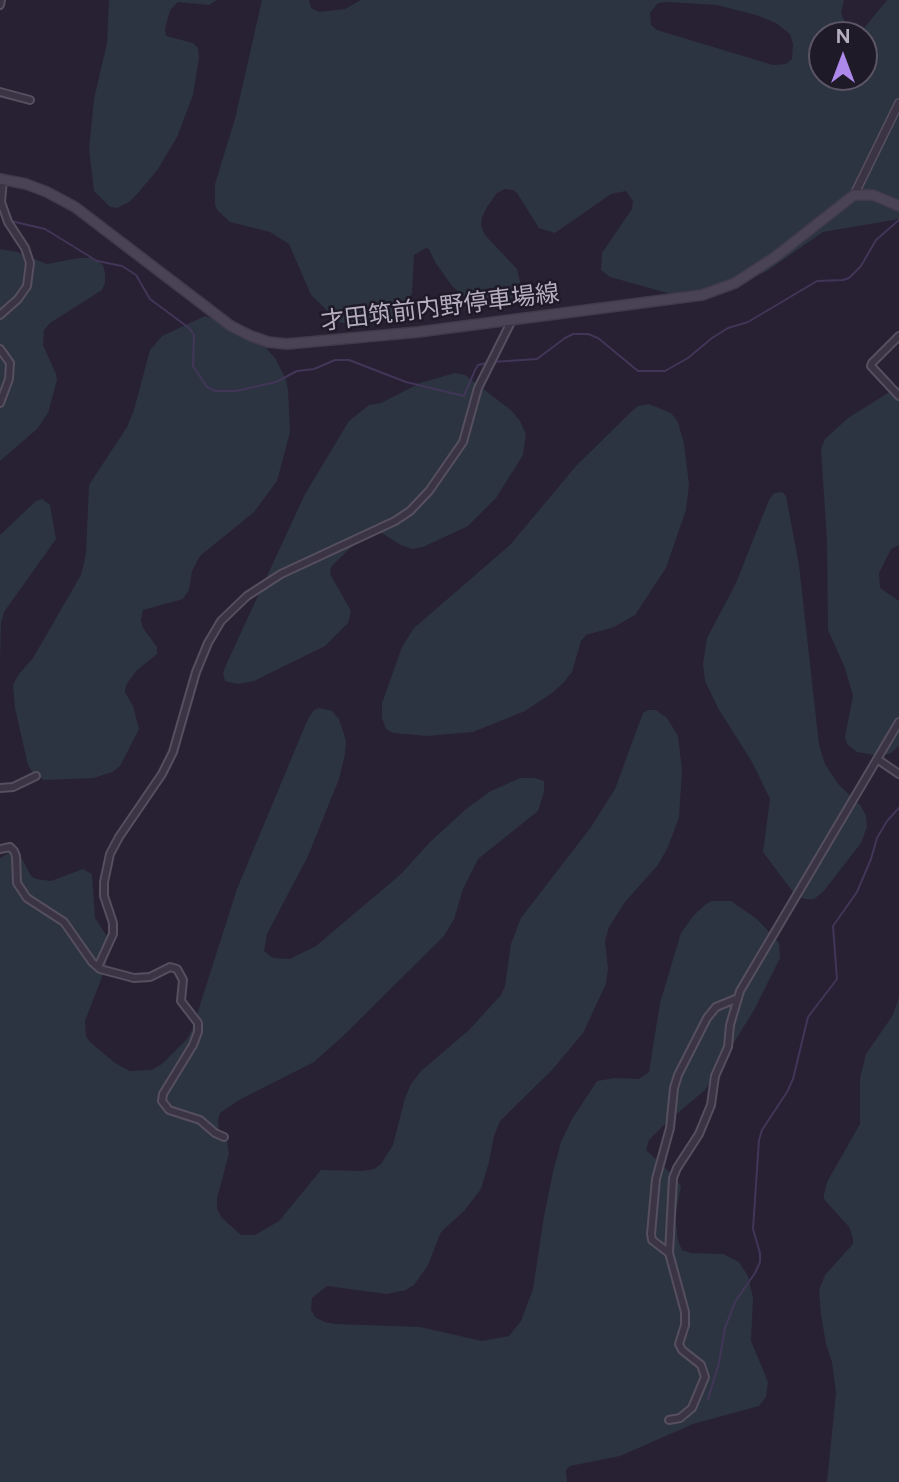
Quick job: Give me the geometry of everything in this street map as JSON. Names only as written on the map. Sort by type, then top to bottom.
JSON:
[{"type":"main road","name":"才田筑前内野停車場線","points":[[1,179],[47,192],[75,207],[231,326],[268,342],[287,344],[333,341],[695,297],[735,283],[775,257],[854,195]]},
{"type":"main road","points":[[854,195],[873,195],[899,206]]},
{"type":"street","points":[[0,5],[1,0]]},
{"type":"street","points":[[0,92],[30,100]]},
{"type":"street","points":[[854,195],[899,103]]},
{"type":"street","points":[[0,315],[18,299],[27,286],[30,264],[25,248],[8,222],[1,202],[1,179]]},
{"type":"street","points":[[98,967],[113,934],[113,923],[104,896],[110,855],[119,836],[162,774],[173,752],[196,672],[221,621],[247,596],[281,574],[396,522],[410,512],[429,491],[463,442],[478,388],[512,320]]},
{"type":"street","points":[[899,336],[872,366],[899,396]]},
{"type":"street","points":[[0,349],[10,363],[9,379],[0,403]]},
{"type":"street","points":[[670,1420],[680,1418],[692,1408],[705,1377],[701,1365],[682,1350],[679,1344],[685,1325],[685,1312],[669,1253],[673,1178],[699,1134],[711,1105],[715,1076],[728,1047],[730,1026],[738,998],[899,722]]},
{"type":"street","points":[[877,759],[899,774]]},
{"type":"street","points":[[0,788],[13,787],[36,776]]},
{"type":"street","points":[[0,849],[10,847],[14,851],[17,883],[27,898],[64,922],[92,962],[103,971],[134,978],[150,977],[170,967],[182,974],[181,1001],[198,1023],[198,1032],[163,1094],[163,1101],[170,1110],[200,1120],[224,1137]]},
{"type":"street","points":[[669,1253],[652,1240],[651,1234],[656,1179],[670,1128],[674,1088],[707,1018],[716,1007],[738,998]]},
{"type":"shaded area","points":[[109,0],[217,0],[209,5],[178,2],[170,10],[166,36],[193,43],[198,48],[193,95],[177,137],[158,169],[129,202],[117,208],[110,207],[94,191],[89,149],[94,99],[107,43]]},
{"type":"shaded area","points":[[262,0],[309,0],[311,8],[319,12],[345,9],[361,0],[844,0],[841,13],[844,21],[808,21],[808,91],[878,91],[878,21],[870,21],[887,0],[899,0],[899,219],[823,232],[767,271],[731,288],[671,294],[610,277],[601,270],[602,253],[632,209],[633,201],[626,191],[611,194],[555,233],[539,228],[517,193],[505,189],[497,193],[487,207],[481,226],[485,235],[517,269],[520,282],[518,294],[514,298],[482,300],[463,296],[452,286],[426,248],[414,255],[412,293],[402,311],[395,318],[373,325],[351,325],[339,322],[311,295],[289,244],[270,232],[230,222],[217,210],[215,184],[235,119]],"holes":[[[658,3],[717,5],[776,23],[790,34],[793,44],[792,59],[786,64],[773,65],[657,30],[651,25],[650,13]]]},
{"type":"shaded area","points":[[0,249],[17,252],[47,264],[92,258],[103,265],[105,283],[102,290],[50,323],[44,330],[43,345],[57,380],[48,413],[37,429],[0,461]]},
{"type":"shaded area","points":[[205,316],[266,348],[285,377],[290,432],[277,481],[254,512],[200,556],[192,571],[189,590],[183,599],[143,610],[143,628],[157,647],[157,654],[136,671],[126,685],[125,692],[133,706],[139,729],[120,766],[94,778],[44,780],[33,773],[28,765],[15,708],[13,685],[33,658],[81,575],[86,554],[89,485],[127,427],[150,350],[162,336]]},
{"type":"shaded area","points":[[455,373],[465,375],[512,411],[526,434],[523,455],[496,498],[468,526],[423,547],[412,549],[380,532],[373,532],[358,540],[331,567],[330,574],[351,611],[348,623],[325,646],[254,681],[238,684],[225,681],[223,673],[226,665],[305,494],[349,421],[369,405],[381,403],[420,383]]},
{"type":"shaded area","points":[[899,386],[899,545],[891,549],[879,573],[880,588],[899,601],[899,746],[891,753],[880,756],[857,752],[847,744],[845,737],[853,696],[845,668],[828,630],[827,541],[821,449],[825,439],[848,418]]},
{"type":"shaded area","points":[[649,404],[671,413],[678,422],[684,444],[689,485],[686,510],[666,568],[635,615],[614,627],[586,635],[581,641],[572,672],[564,682],[525,711],[473,732],[427,736],[393,733],[386,729],[382,718],[382,703],[402,647],[414,628],[510,545],[576,466],[632,411],[638,406]]},
{"type":"shaded area","points":[[782,492],[786,496],[799,565],[819,745],[825,764],[839,785],[861,806],[867,827],[861,843],[823,892],[814,899],[796,896],[763,852],[770,799],[752,762],[718,708],[705,681],[703,664],[707,638],[736,583],[769,500],[774,493]]},
{"type":"shaded area","points":[[42,499],[50,505],[56,539],[4,612],[0,661],[0,535],[36,501]]},
{"type":"shaded area","points":[[319,708],[332,711],[339,719],[346,741],[345,754],[339,779],[308,856],[267,934],[264,951],[273,958],[290,959],[316,946],[401,874],[429,843],[489,792],[520,778],[535,778],[544,781],[544,792],[538,811],[478,859],[463,889],[454,919],[444,936],[314,1062],[239,1100],[220,1113],[219,1132],[227,1140],[229,1154],[217,1198],[217,1209],[222,1218],[241,1235],[255,1235],[279,1221],[321,1170],[363,1171],[374,1169],[381,1164],[393,1145],[411,1084],[421,1071],[469,1030],[501,995],[505,986],[511,944],[521,918],[591,827],[615,789],[643,713],[656,710],[667,718],[678,736],[682,770],[679,817],[658,865],[625,902],[609,927],[605,941],[608,969],[606,984],[583,1033],[552,1070],[500,1121],[481,1189],[464,1211],[441,1232],[428,1265],[414,1285],[406,1290],[387,1294],[327,1286],[312,1298],[311,1310],[316,1318],[335,1324],[420,1327],[482,1341],[509,1336],[521,1321],[533,1289],[553,1172],[561,1142],[572,1119],[597,1081],[615,1078],[639,1079],[649,1072],[660,1003],[681,933],[706,904],[712,901],[731,901],[757,919],[779,943],[780,958],[754,1010],[705,1090],[649,1140],[646,1150],[681,1186],[675,1216],[678,1241],[682,1250],[691,1253],[723,1254],[739,1262],[748,1276],[753,1298],[751,1341],[768,1382],[766,1397],[759,1406],[693,1424],[620,1456],[570,1466],[566,1470],[567,1482],[0,1482],[0,858],[18,851],[31,876],[36,879],[51,881],[83,869],[92,874],[95,918],[110,941],[105,969],[85,1021],[86,1036],[115,1063],[130,1071],[151,1070],[162,1064],[187,1039],[192,1030],[237,889],[307,721],[314,710]]},
{"type":"shaded area","points":[[899,997],[899,1482],[827,1482],[836,1393],[819,1290],[825,1275],[853,1244],[853,1238],[849,1227],[824,1199],[824,1195],[827,1182],[860,1124],[860,1078],[866,1054],[893,1015]]},
{"type":"waterway","points":[[492,362],[537,359],[573,334],[588,334],[598,338],[638,371],[665,371],[688,358],[728,328],[748,322],[817,281],[849,278],[861,266],[876,240],[899,220]]},
{"type":"waterway","points":[[11,221],[45,229],[97,261],[122,266],[136,275],[150,299],[189,328],[194,335],[193,366],[207,387],[215,391],[236,391],[276,382],[297,371],[314,369],[335,360],[349,360],[406,382],[464,396],[478,365],[487,363]]},
{"type":"waterway","points":[[708,1399],[719,1363],[725,1328],[735,1302],[760,1262],[753,1229],[762,1130],[793,1079],[808,1017],[837,979],[833,926],[857,892],[877,838],[899,808]]}]
